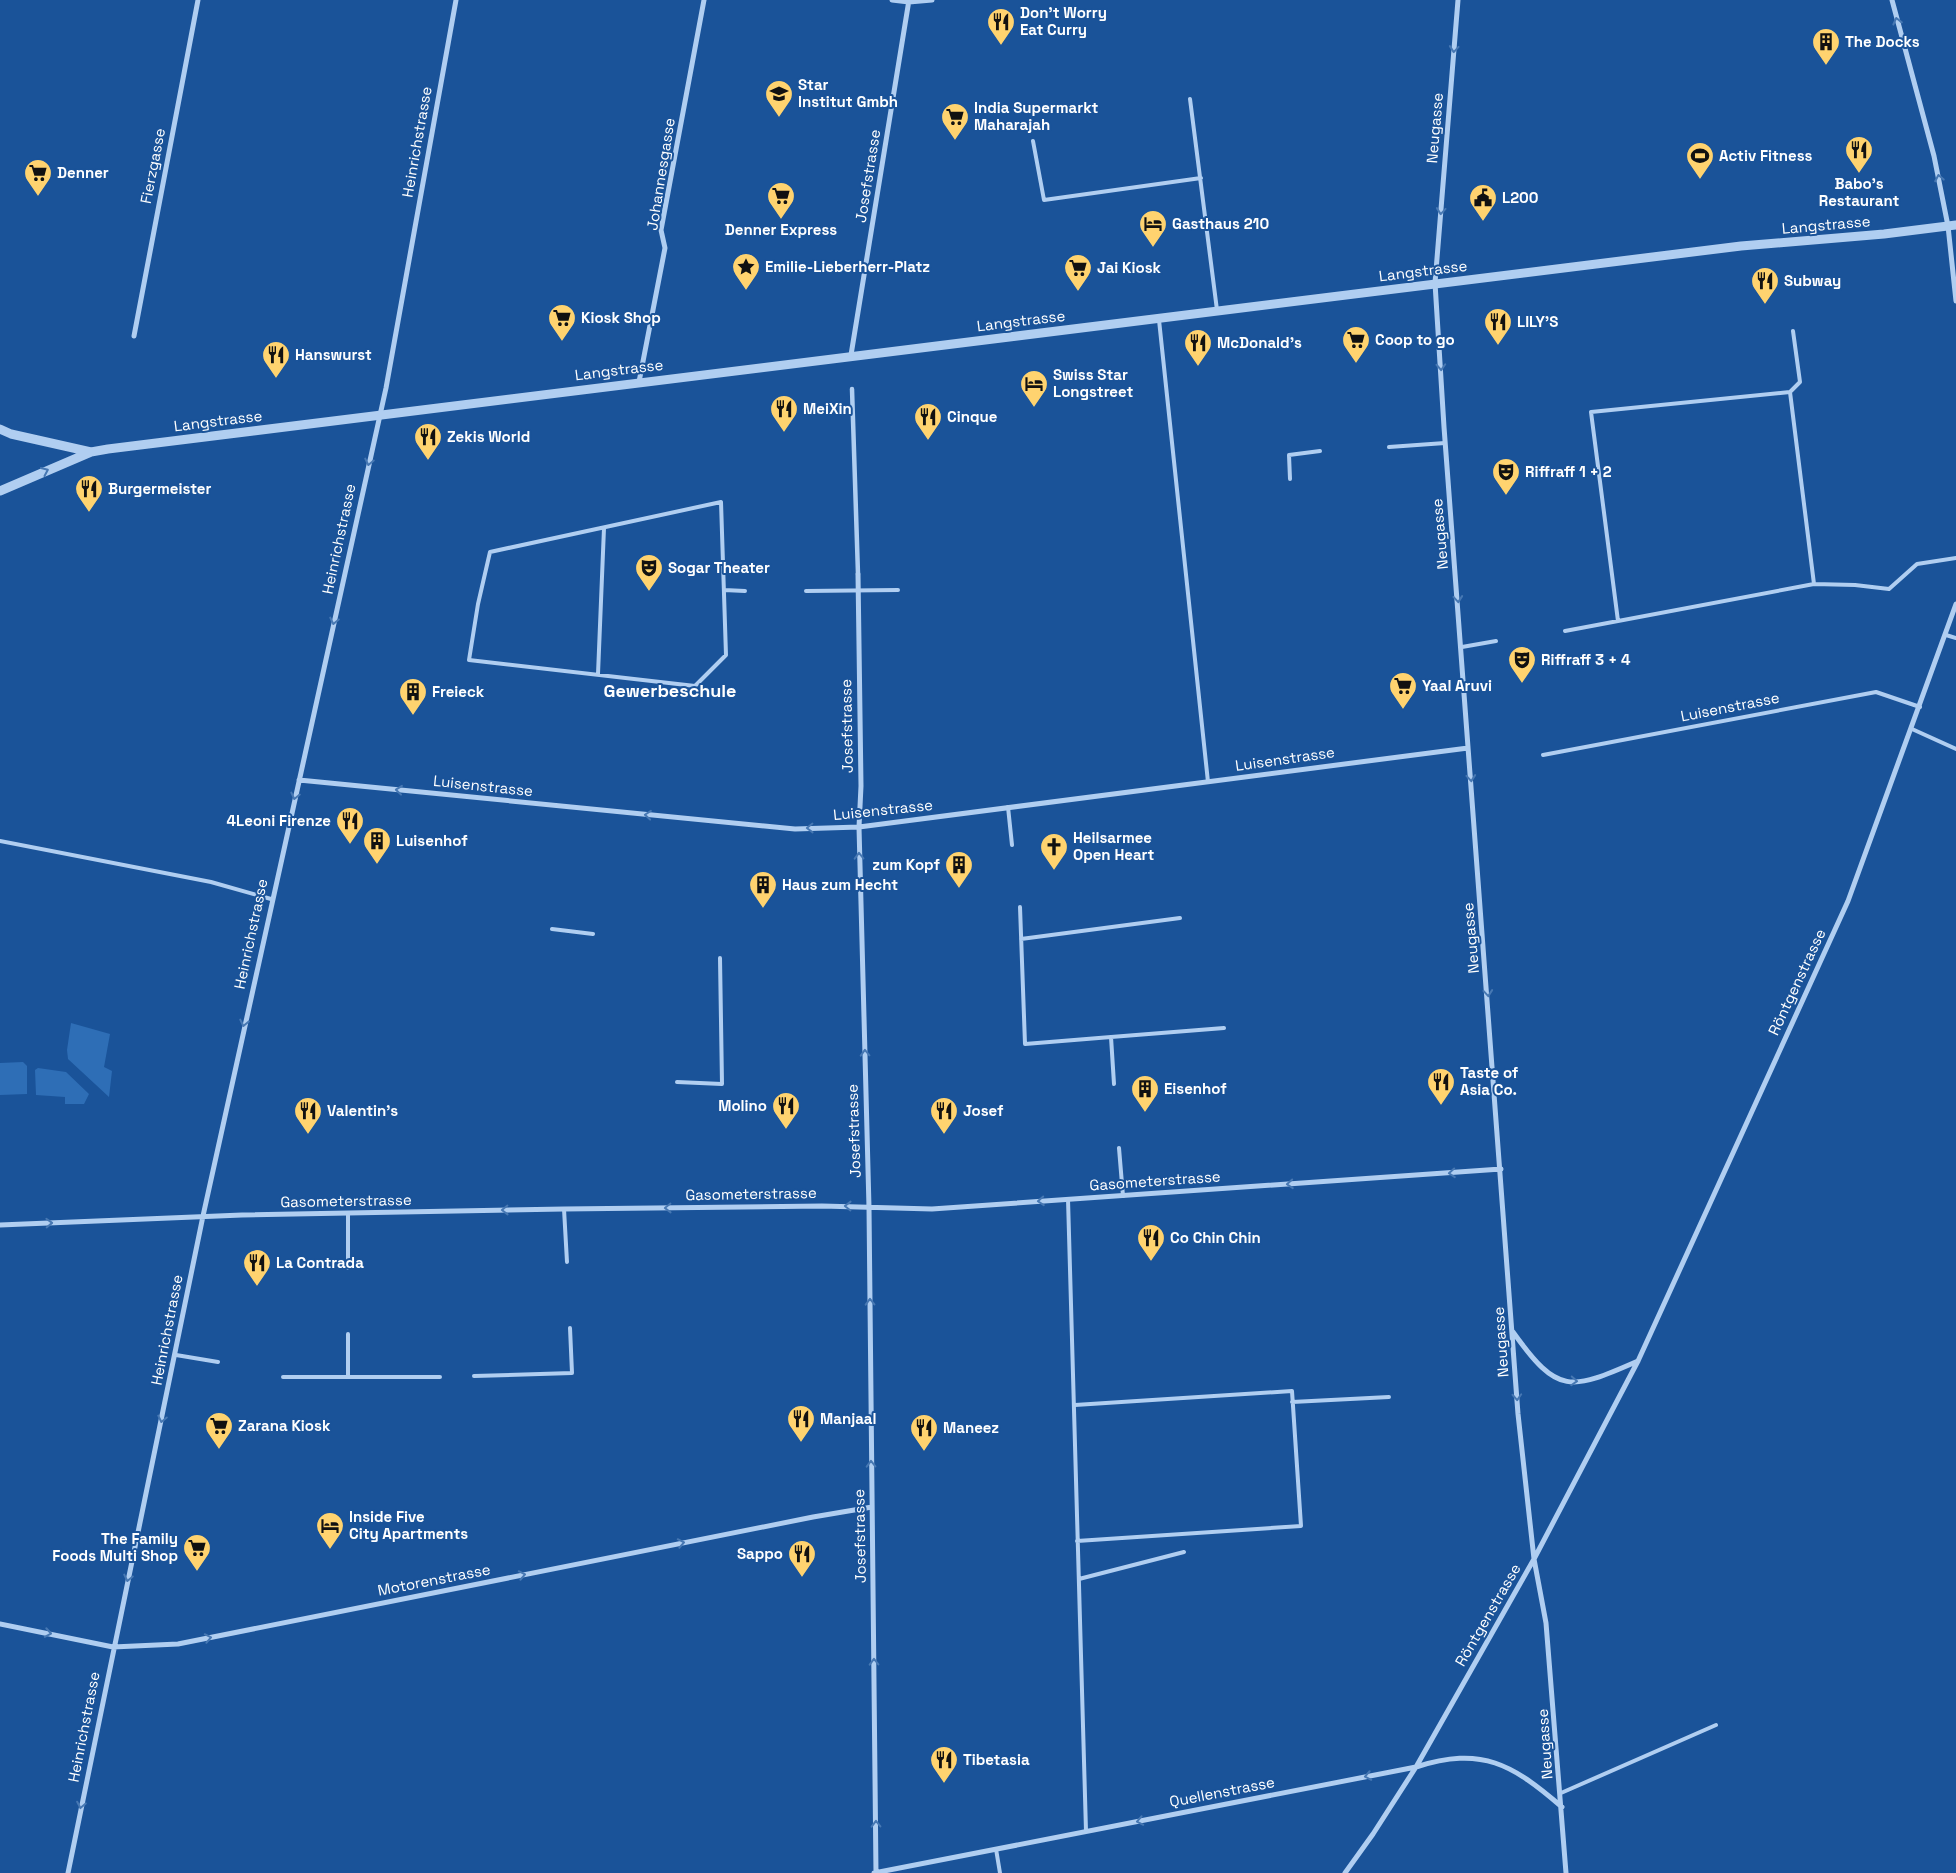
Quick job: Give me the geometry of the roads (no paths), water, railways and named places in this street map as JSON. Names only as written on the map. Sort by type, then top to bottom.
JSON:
[{"type":"street","name":"Fierzgasse","points":[[134,336],[198,0]]},
{"type":"street","name":"Heinrichstrasse","points":[[68,1873],[113,1647],[176,1355],[202,1216],[380,414],[456,0]]},
{"type":"street","name":"Johannesgasse","points":[[639,382],[665,248],[661,230],[704,0]]},
{"type":"street","points":[[892,0],[932,0]]},
{"type":"street","name":"Neugasse","points":[[1458,0],[1436,283],[1468,748],[1518,1414],[1534,1559],[1546,1623],[1566,1873]]},
{"type":"street","points":[[1892,0],[1952,225],[1956,301]]},
{"type":"street","name":"Josefstrasse","points":[[851,355],[909,1]]},
{"type":"street","name":"Langstrasse","points":[[91,452],[380,414],[1436,283],[1742,246],[1884,234],[1952,225]]},
{"type":"street","name":"Josefstrasse","points":[[852,389],[858,574],[861,786],[859,827],[869,1207],[875,1873]]},
{"type":"street","points":[[0,429],[11,434],[91,452]]},
{"type":"street","points":[[0,491],[91,452]]},
{"type":"street","name":"Röntgenstrasse","points":[[1345,1873],[1373,1834],[1416,1767],[1534,1559],[1638,1361],[1848,901],[1956,604]]},
{"type":"street","name":"Luisenstrasse","points":[[299,780],[795,829],[859,827],[1468,748]]},
{"type":"street","name":"Gasometerstrasse","points":[[0,1225],[202,1216],[564,1209],[869,1207],[932,1209],[1501,1169]]},
{"type":"street","points":[[1513,1331],[1534,1361],[1554,1378],[1577,1383],[1605,1375],[1638,1361]]},
{"type":"street","name":"Motorenstrasse","points":[[0,1624],[113,1647],[178,1644],[813,1517],[872,1507]]},
{"type":"street","name":"Quellenstrasse","points":[[875,1873],[1416,1767],[1444,1758],[1474,1757],[1507,1766],[1534,1783],[1562,1806]]},
{"type":"lane","points":[[1190,99],[1217,310]]},
{"type":"lane","points":[[1033,141],[1044,200],[1201,178]]},
{"type":"lane","points":[[1158,318],[1208,782]]},
{"type":"lane","points":[[1618,621],[1592,412],[1790,392],[1800,382],[1793,331]]},
{"type":"lane","points":[[1790,392],[1814,584]]},
{"type":"lane","points":[[1389,447],[1446,443]]},
{"type":"lane","points":[[1290,479],[1289,455],[1320,452]]},
{"type":"lane","points":[[722,502],[724,590],[726,655],[694,686],[469,660],[478,604],[490,552],[722,502]]},
{"type":"lane","points":[[598,674],[604,528]]},
{"type":"lane","points":[[1566,631],[1814,584],[1855,584],[1889,589],[1917,564],[1956,558]]},
{"type":"lane","points":[[724,590],[745,591]]},
{"type":"lane","points":[[806,591],[898,590]]},
{"type":"lane","points":[[1946,635],[1956,638]]},
{"type":"lane","points":[[1462,647],[1496,641]]},
{"type":"lane","name":"Luisenstrasse","points":[[1543,755],[1876,692],[1920,707]]},
{"type":"lane","points":[[1912,729],[1956,749]]},
{"type":"lane","points":[[1008,807],[1012,845]]},
{"type":"lane","points":[[0,842],[211,882],[271,899]]},
{"type":"lane","points":[[1020,907],[1025,1044],[1224,1028]]},
{"type":"lane","points":[[1021,939],[1180,918]]},
{"type":"lane","points":[[552,930],[593,934]]},
{"type":"lane","points":[[677,1082],[722,1084],[720,958]]},
{"type":"lane","points":[[1111,1037],[1114,1084]]},
{"type":"lane","points":[[1119,1148],[1123,1196]]},
{"type":"lane","points":[[1068,1200],[1086,1831]]},
{"type":"lane","points":[[564,1209],[567,1262]]},
{"type":"lane","points":[[348,1214],[348,1268]]},
{"type":"lane","points":[[474,1376],[572,1373],[570,1328]]},
{"type":"lane","points":[[348,1334],[348,1377]]},
{"type":"lane","points":[[176,1355],[218,1362]]},
{"type":"lane","points":[[283,1377],[440,1377]]},
{"type":"lane","points":[[1075,1405],[1292,1391],[1301,1526],[1078,1541]]},
{"type":"lane","points":[[1292,1402],[1389,1397]]},
{"type":"lane","points":[[1079,1579],[1184,1552]]},
{"type":"lane","points":[[1561,1793],[1716,1725]]},
{"type":"lane","points":[[996,1849],[1000,1873]]},
{"type":"place","name":"Don’t Worry Eat Curry","points":[[1001,46]]},
{"type":"place","name":"The Docks","points":[[1826,66]]},
{"type":"place","name":"Star Institut Gmbh","points":[[779,118]]},
{"type":"place","name":"India Supermarkt Maharajah","points":[[955,141]]},
{"type":"place","name":"Babo's Restaurant","points":[[1859,174]]},
{"type":"place","name":"Activ Fitness","points":[[1700,180]]},
{"type":"place","name":"Denner","points":[[38,197]]},
{"type":"place","name":"Denner Express","points":[[781,220]]},
{"type":"place","name":"L200","points":[[1483,222]]},
{"type":"place","name":"Gasthaus 210","points":[[1153,248]]},
{"type":"place","name":"Emilie-Lieberherr-Platz","points":[[746,291]]},
{"type":"place","name":"Jai Kiosk","points":[[1078,292]]},
{"type":"place","name":"Subway","points":[[1765,305]]},
{"type":"place","name":"Kiosk Shop","points":[[562,342]]},
{"type":"place","name":"LILY'S","points":[[1498,346]]},
{"type":"place","name":"Coop to go","points":[[1356,364]]},
{"type":"place","name":"McDonald's","points":[[1198,367]]},
{"type":"place","name":"Hanswurst","points":[[276,379]]},
{"type":"place","name":"Swiss Star Longstreet","points":[[1034,408]]},
{"type":"place","name":"MeiXin","points":[[784,433]]},
{"type":"place","name":"Cinque","points":[[928,441]]},
{"type":"place","name":"Zekis World","points":[[428,461]]},
{"type":"place","name":"Riffraff 1 + 2","points":[[1506,496]]},
{"type":"place","name":"Burgermeister","points":[[89,513]]},
{"type":"place","name":"Sogar Theater","points":[[649,592]]},
{"type":"place","name":"Riffraff 3 + 4","points":[[1522,684]]},
{"type":"place","name":"Yaal Aruvi","points":[[1403,710]]},
{"type":"place","name":"Freieck","points":[[413,716]]},
{"type":"place","name":"4Leoni Firenze","points":[[350,845]]},
{"type":"place","name":"Luisenhof","points":[[377,865]]},
{"type":"place","name":"Heilsarmee Open Heart","points":[[1054,871]]},
{"type":"place","name":"zum Kopf","points":[[959,889]]},
{"type":"place","name":"Haus zum Hecht","points":[[763,909]]},
{"type":"place","name":"Taste of Asia Co.","points":[[1441,1106]]},
{"type":"place","name":"Eisenhof","points":[[1145,1113]]},
{"type":"place","name":"Molino","points":[[786,1130]]},
{"type":"place","name":"Valentin's","points":[[308,1135]]},
{"type":"place","name":"Josef","points":[[944,1135]]},
{"type":"place","name":"Co Chin Chin","points":[[1151,1262]]},
{"type":"place","name":"La Contrada","points":[[257,1287]]},
{"type":"place","name":"Manjaal","points":[[801,1443]]},
{"type":"place","name":"Zarana Kiosk","points":[[219,1450]]},
{"type":"place","name":"Maneez","points":[[924,1452]]},
{"type":"place","name":"Inside Five City Apartments","points":[[330,1550]]},
{"type":"place","name":"The Family Foods Multi Shop","points":[[197,1572]]},
{"type":"place","name":"Sappo","points":[[802,1578]]},
{"type":"place","name":"Tibetasia","points":[[944,1784]]},
{"type":"district","name":"Gewerbeschule","points":[[670,691]]}]
